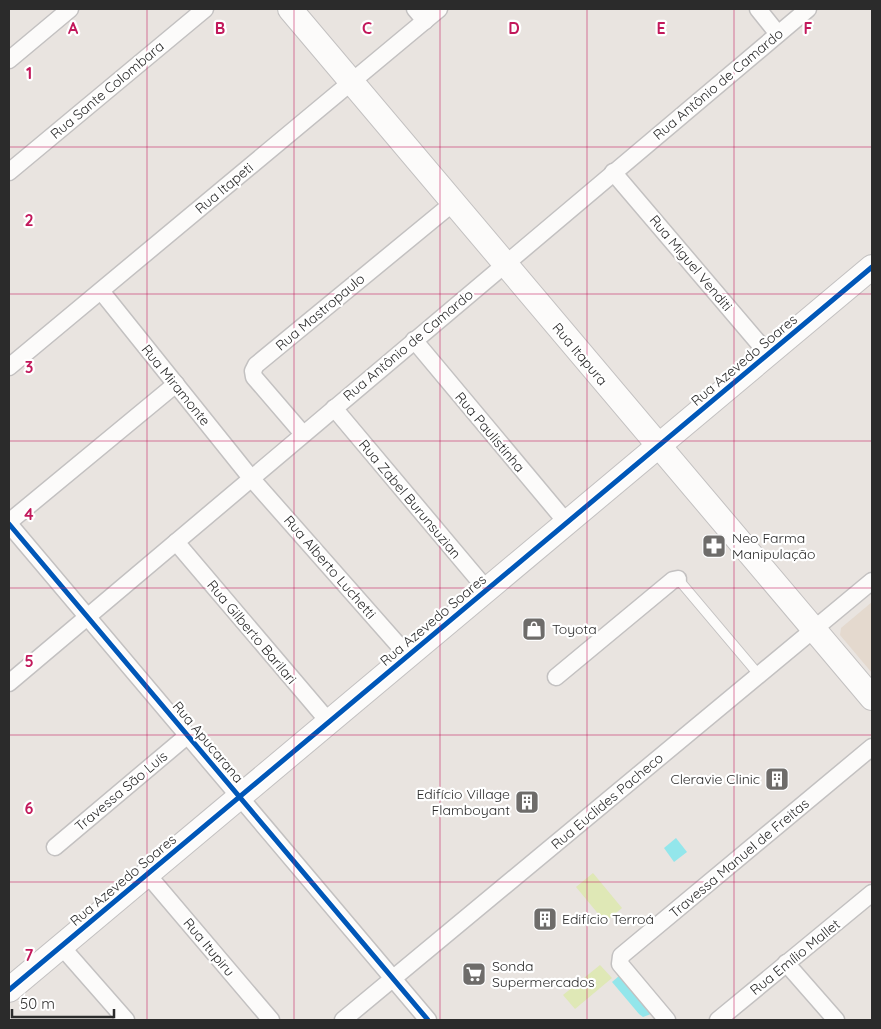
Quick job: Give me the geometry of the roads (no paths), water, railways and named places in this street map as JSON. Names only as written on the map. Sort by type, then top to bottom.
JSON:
[{"type":"street","points":[[9,60],[70,9]]},
{"type":"street","name":"Rua Sante Colombara","points":[[9,172],[206,9]]},
{"type":"street","name":"Rua Itapura","points":[[290,9],[872,698]]},
{"type":"street","name":"Rua Itapeti","points":[[9,367],[352,82],[420,15],[439,9]]},
{"type":"street","points":[[758,9],[778,34]]},
{"type":"street","name":"Rua Antônio de Camardo","points":[[9,683],[808,9]]},
{"type":"street","name":"Rua Miguel Venditi","points":[[613,172],[768,354]]},
{"type":"street","name":"Rua Mastropaulo","points":[[303,434],[254,377],[253,371],[256,365],[453,203]]},
{"type":"street","name":"Rua Azevedo Soares","points":[[9,990],[872,267]]},
{"type":"street","name":"Rua Miramonte","points":[[101,291],[251,478]]},
{"type":"street","name":"Rua Paulistinha","points":[[414,340],[567,523]]},
{"type":"street","points":[[9,523],[176,384]]},
{"type":"street","name":"Rua Zabel Burunsuzian","points":[[334,408],[487,590]]},
{"type":"street","name":"Rua Alberto Luchetti","points":[[251,478],[408,656]]},
{"type":"street","name":"Rua Apucarana","points":[[9,523],[87,618],[428,1020]]},
{"type":"street","name":"Rua Gilberto Barilari","points":[[176,542],[329,722]]},
{"type":"street","points":[[556,677],[673,580],[678,579]]},
{"type":"street","name":"Rua Euclides Pacheco","points":[[343,1020],[872,581]]},
{"type":"street","name":"Travessa São Luís","points":[[55,847],[188,735]]},
{"type":"street","name":"Travessa Manuel de Freitas","points":[[666,1020],[620,964],[621,956],[872,747]]},
{"type":"street","name":"Rua Itupiru","points":[[148,874],[271,1020]]},
{"type":"street","name":"Rua Emílio Mallet","points":[[718,1020],[872,894]]},
{"type":"street","points":[[61,946],[126,1020]]},
{"type":"street","points":[[786,963],[836,1020]]},
{"type":"lane","points":[[678,579],[759,675]]},
{"type":"water","points":[[676,838],[687,852],[674,862],[664,848]]},
{"type":"water","points":[[619,976],[651,1014],[643,1017],[639,1014],[612,982]]},
{"type":"place","name":"Neo Farma Manipulação","points":[[714,546]]},
{"type":"place","name":"Toyota","points":[[534,629]]},
{"type":"place","name":"Cleravie Clinic","points":[[777,779]]},
{"type":"place","name":"Edifício Village Flamboyant","points":[[527,802]]},
{"type":"place","name":"Edifício Terroá","points":[[545,919]]},
{"type":"place","name":"Sonda Supermercados","points":[[474,974]]}]
